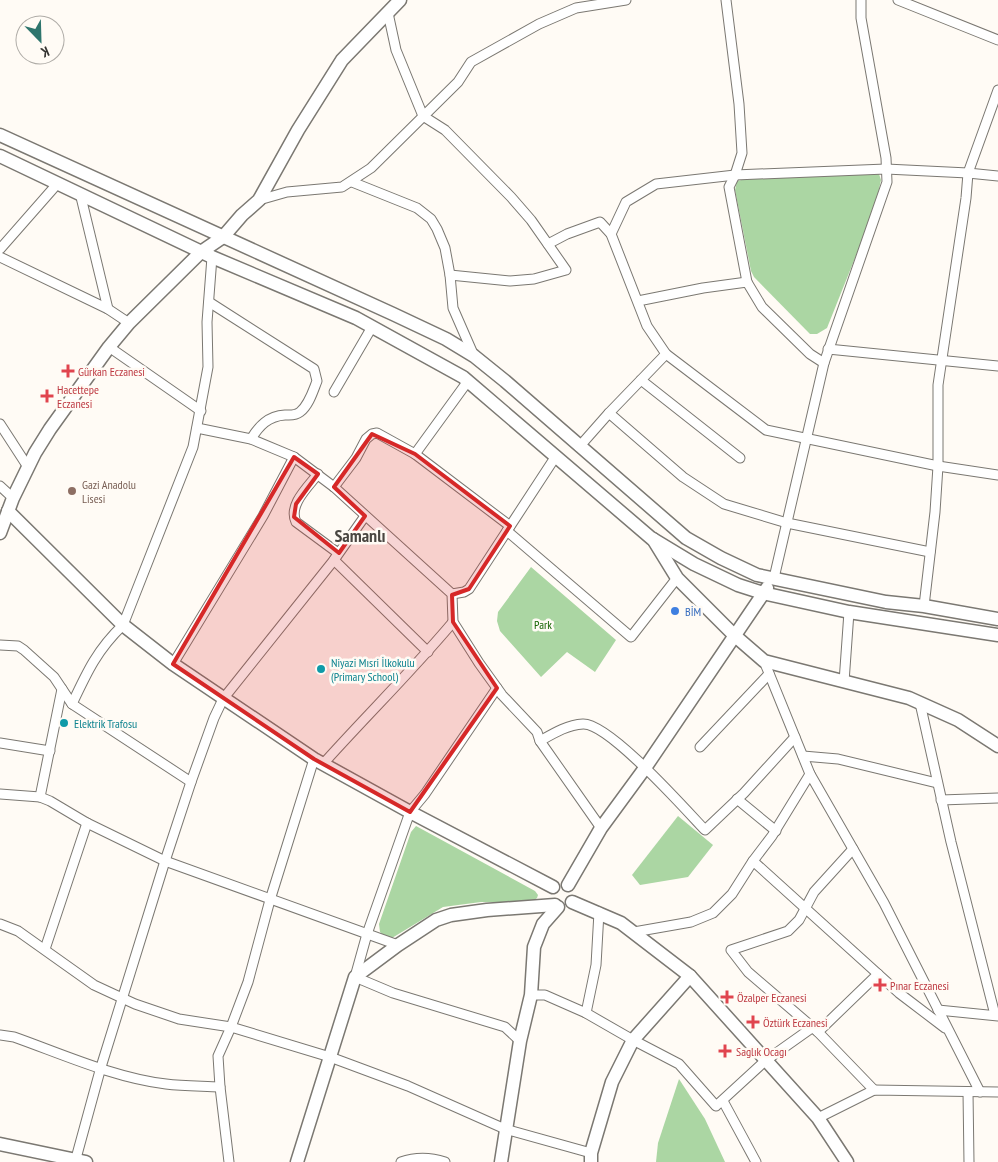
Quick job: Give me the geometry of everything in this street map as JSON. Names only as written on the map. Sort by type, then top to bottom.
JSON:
[{"type":"street","points":[[0,533],[13,498],[50,429],[109,347],[129,323],[206,254],[242,215],[259,200],[298,130],[342,60],[386,6],[400,0]]},
{"type":"street","points":[[259,200],[287,192],[342,187],[352,182],[371,168],[458,82],[471,62],[539,24],[576,8],[626,0]]},
{"type":"street","points":[[726,0],[742,134],[742,153],[729,187],[747,282],[762,307],[810,354],[824,363]]},
{"type":"street","points":[[568,885],[601,828],[645,768],[774,578],[824,363],[886,182],[886,158],[861,18],[860,0]]},
{"type":"street","points":[[898,0],[998,40]]},
{"type":"street","points":[[386,6],[396,50],[423,116],[445,130],[464,148],[478,166],[521,209],[566,270],[534,279],[510,282],[450,275]]},
{"type":"street","points":[[924,606],[935,512],[938,466],[938,385],[966,198],[968,173],[998,90]]},
{"type":"street","points":[[0,135],[188,219],[223,237],[446,339],[474,356],[505,381],[686,538],[721,558],[757,575],[886,602],[924,606],[998,619]]},
{"type":"street","points":[[1,157],[206,254],[356,318],[464,377],[651,538],[694,564],[738,585],[763,593],[850,612],[998,635]]},
{"type":"street","points":[[610,234],[626,202],[656,184],[735,175],[886,169],[998,176]]},
{"type":"street","points":[[352,182],[417,208],[431,219],[438,229],[445,248],[453,308],[474,356]]},
{"type":"street","points":[[0,249],[58,183]]},
{"type":"street","points":[[80,193],[108,309]]},
{"type":"street","points":[[548,244],[567,234],[600,222],[610,234],[647,326],[666,354],[766,430],[938,466],[998,475]]},
{"type":"street","points":[[72,704],[98,652],[123,625],[188,459],[201,410],[208,367],[207,322],[209,302],[206,254]]},
{"type":"street","points":[[0,257],[108,309],[129,323]]},
{"type":"street","points":[[638,301],[703,288],[747,282]]},
{"type":"street","points":[[209,302],[316,372],[318,381],[306,406],[294,416],[282,415],[273,417],[261,424],[251,439]]},
{"type":"street","points":[[334,392],[372,327]]},
{"type":"street","points":[[109,347],[201,410]]},
{"type":"street","points":[[828,349],[998,366]]},
{"type":"street","points":[[579,447],[666,354]]},
{"type":"street","points":[[641,380],[740,458]]},
{"type":"street","points":[[415,454],[468,381]]},
{"type":"street","points":[[610,413],[683,477],[724,504],[787,523],[930,552]]},
{"type":"street","points":[[0,424],[28,467]]},
{"type":"street","points":[[197,428],[251,439],[294,457],[334,487],[452,594],[453,622],[497,688],[537,732],[540,741],[601,828]]},
{"type":"street","points":[[334,487],[356,458],[366,439],[372,434],[377,433],[384,436],[415,454],[509,528],[631,636],[677,578]]},
{"type":"street","points":[[452,594],[469,589],[556,456]]},
{"type":"street","points":[[173,664],[263,516],[294,457]]},
{"type":"street","points":[[318,474],[296,504],[293,513],[296,522],[336,556],[428,652]]},
{"type":"street","points":[[0,486],[13,498]]},
{"type":"street","points":[[8,511],[123,625],[173,664],[223,699],[318,761],[553,887]]},
{"type":"street","points":[[0,1144],[79,1161],[101,1067],[165,861],[214,718],[223,699],[336,556],[365,516]]},
{"type":"street","points":[[651,538],[677,578],[766,668],[810,774],[884,903],[980,1092]]},
{"type":"street","points":[[844,682],[850,612]]},
{"type":"street","points":[[229,1162],[218,1056],[248,982],[270,900],[318,761],[359,723],[428,652],[453,622]]},
{"type":"street","points":[[0,645],[18,646],[24,650],[54,677],[72,704],[191,782]]},
{"type":"street","points":[[766,668],[844,682],[909,698],[958,720],[998,746]]},
{"type":"street","points":[[700,747],[766,668]]},
{"type":"street","points":[[297,1162],[367,934],[410,812],[425,794],[497,688]]},
{"type":"street","points":[[40,797],[62,689]]},
{"type":"street","points":[[920,703],[941,800],[996,1016],[938,1010]]},
{"type":"street","points":[[540,741],[563,728],[585,724],[612,738],[645,768],[705,830],[795,737]]},
{"type":"street","points":[[0,743],[50,751]]},
{"type":"street","points":[[803,756],[838,759],[937,783]]},
{"type":"street","points":[[634,932],[691,922],[712,913],[732,894],[753,861],[776,831],[810,774]]},
{"type":"street","points":[[0,794],[40,797],[50,801],[87,824],[165,861],[398,945]]},
{"type":"street","points":[[941,800],[998,798]]},
{"type":"street","points":[[737,799],[776,831]]},
{"type":"street","points":[[45,949],[87,824]]},
{"type":"street","points":[[853,849],[814,892],[799,920],[788,931],[731,950],[748,972],[816,1030],[874,1090]]},
{"type":"street","points":[[753,861],[899,993],[947,1029]]},
{"type":"street","points":[[355,977],[436,920],[451,914],[487,910],[566,907],[574,899],[574,891],[568,885],[560,884],[553,887],[550,895],[557,906]]},
{"type":"street","points":[[572,902],[621,922],[690,976],[818,1118],[847,1162]]},
{"type":"street","points":[[501,1162],[520,1041],[531,995],[534,947],[543,924],[557,906]]},
{"type":"street","points":[[586,1013],[596,965],[599,912]]},
{"type":"street","points":[[0,924],[18,931],[94,985],[123,998],[179,1019],[231,1027],[330,1057],[408,1086],[505,1129],[591,1157],[612,1082],[633,1040],[690,976]]},
{"type":"street","points":[[531,995],[545,996],[586,1013],[679,1064],[716,1106],[765,1061],[816,1030],[878,974]]},
{"type":"street","points":[[355,977],[393,992],[504,1027],[520,1041]]},
{"type":"street","points":[[0,1035],[14,1037],[141,1079],[165,1084],[220,1087]]},
{"type":"street","points":[[818,1118],[874,1090],[998,1092]]},
{"type":"street","points":[[968,1092],[969,1162]]},
{"type":"street","points":[[722,1101],[756,1162]]},
{"type":"street","points":[[401,1162],[412,1158],[437,1159],[445,1162]]},
{"type":"highlighted area","points":[[372,434],[415,454],[510,526],[469,589],[452,595],[453,622],[497,688],[410,812],[314,759],[173,664],[294,457],[318,474],[296,504],[294,517],[339,553],[365,516],[334,487]]},
{"type":"green space","points":[[879,174],[881,180],[875,208],[827,328],[817,334],[810,334],[754,277],[751,271],[735,190],[737,181],[750,178]]},
{"type":"green space","name":"Park","points":[[531,567],[616,640],[595,672],[567,652],[541,677],[500,631],[497,621],[498,612]]},
{"type":"green space","points":[[678,816],[713,845],[688,877],[640,885],[632,875]]},
{"type":"green space","points":[[416,826],[535,891],[538,895],[537,898],[530,903],[481,902],[443,907],[392,938],[386,938],[380,932],[379,924],[411,832]]},
{"type":"green space","points":[[679,1079],[705,1119],[725,1162],[656,1162],[658,1143]]},
{"type":"place","name":"Gürkan Eczanesi","points":[[68,371]]},
{"type":"place","name":"Hacettepe Eczanesi","points":[[47,396]]},
{"type":"place","name":"Gazi Anadolu Lisesi","points":[[72,491]]},
{"type":"place","name":"BİM","points":[[675,611]]},
{"type":"place","name":"Niyazi Mısri İlkokulu (Primary School)","points":[[321,669]]},
{"type":"place","name":"Elektrik Trafosu","points":[[64,723]]},
{"type":"place","name":"Pınar Eczanesi","points":[[880,985]]},
{"type":"place","name":"Özalper Eczanesi","points":[[727,997]]},
{"type":"place","name":"Öztürk Eczanesi","points":[[753,1022]]},
{"type":"place","name":"Saglık Ocagı","points":[[725,1051]]},
{"type":"district","name":"Samanlı","points":[[360,535]]}]
